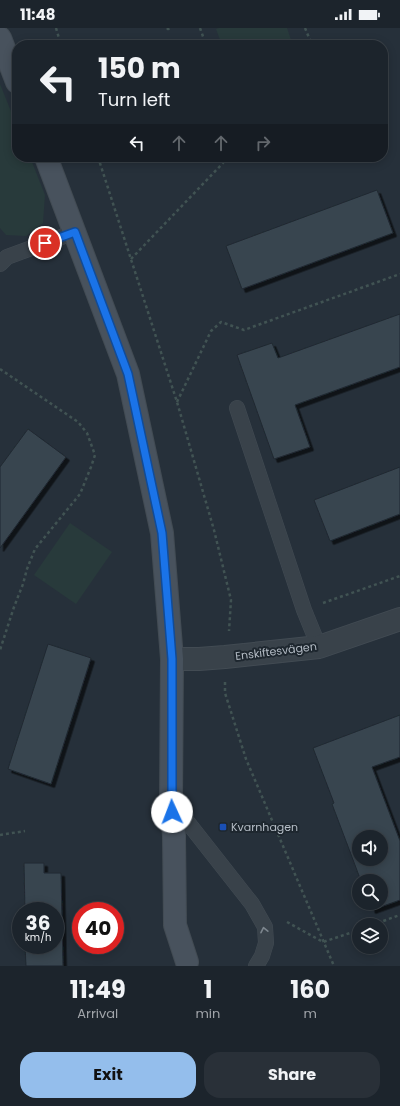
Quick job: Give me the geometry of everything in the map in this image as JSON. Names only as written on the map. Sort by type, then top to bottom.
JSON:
[{"type":"street","points":[[0,38],[12,69]]},
{"type":"street","points":[[48,162],[128,374],[162,533],[172,659],[171,800],[174,836],[175,925],[188,964]]},
{"type":"street","name":"Enskiftesvägen","points":[[172,659],[225,657],[319,647],[400,619]]},
{"type":"lane","points":[[0,264],[7,257],[75,232]]},
{"type":"lane","points":[[237,408],[304,610],[319,647]]},
{"type":"lane","points":[[171,800],[252,904],[265,927],[266,943],[262,956],[256,966]]},
{"type":"path","points":[[56,28],[60,40]]},
{"type":"path","points":[[167,28],[168,30],[172,28]]},
{"type":"path","points":[[200,28],[204,40]]},
{"type":"path","points":[[305,28],[310,40]]},
{"type":"path","points":[[100,162],[177,402],[214,530],[231,600],[225,657],[225,693],[246,759],[334,966]]},
{"type":"path","points":[[131,259],[224,162]]},
{"type":"path","points":[[177,402],[211,331],[221,322],[244,330],[400,274]]},
{"type":"path","points":[[0,369],[78,422],[87,433],[95,455],[80,494],[35,549],[0,650]]},
{"type":"path","points":[[304,610],[400,576]]},
{"type":"path","points":[[0,835],[25,832]]},
{"type":"path","points":[[388,919],[400,915]]},
{"type":"path","points":[[323,942],[352,932]]},
{"type":"shaded area","points":[[287,28],[291,40],[220,40],[216,29]]},
{"type":"shaded area","points":[[0,84],[12,114],[12,162],[32,162],[45,195],[43,223],[26,236],[6,235],[0,228]]},
{"type":"shaded area","points":[[70,523],[112,552],[76,604],[34,575]]},
{"type":"building","points":[[377,190],[393,233],[242,289],[226,246]]},
{"type":"building","points":[[400,314],[400,367],[295,405],[310,447],[274,459],[237,355],[272,343],[278,358]]},
{"type":"building","points":[[28,429],[66,457],[0,548],[0,467]]},
{"type":"building","points":[[400,467],[400,514],[330,541],[314,500]]},
{"type":"building","points":[[48,644],[91,658],[51,784],[8,769]]},
{"type":"building","points":[[400,715],[400,757],[372,767],[400,841],[400,900],[388,904],[388,874],[358,874],[355,866],[388,866],[388,830],[352,830],[352,857],[332,804],[334,803],[313,748]]},
{"type":"building","points":[[24,863],[44,863],[44,873],[61,873],[62,902],[25,902]]},
{"type":"building","points":[[25,954],[63,954],[63,966],[26,966]]},
{"type":"place","name":"Kvarnhagen","points":[[223,827]]},
{"type":"route","points":[[45,243],[75,232],[128,374],[162,533],[172,659],[172,812]]}]
